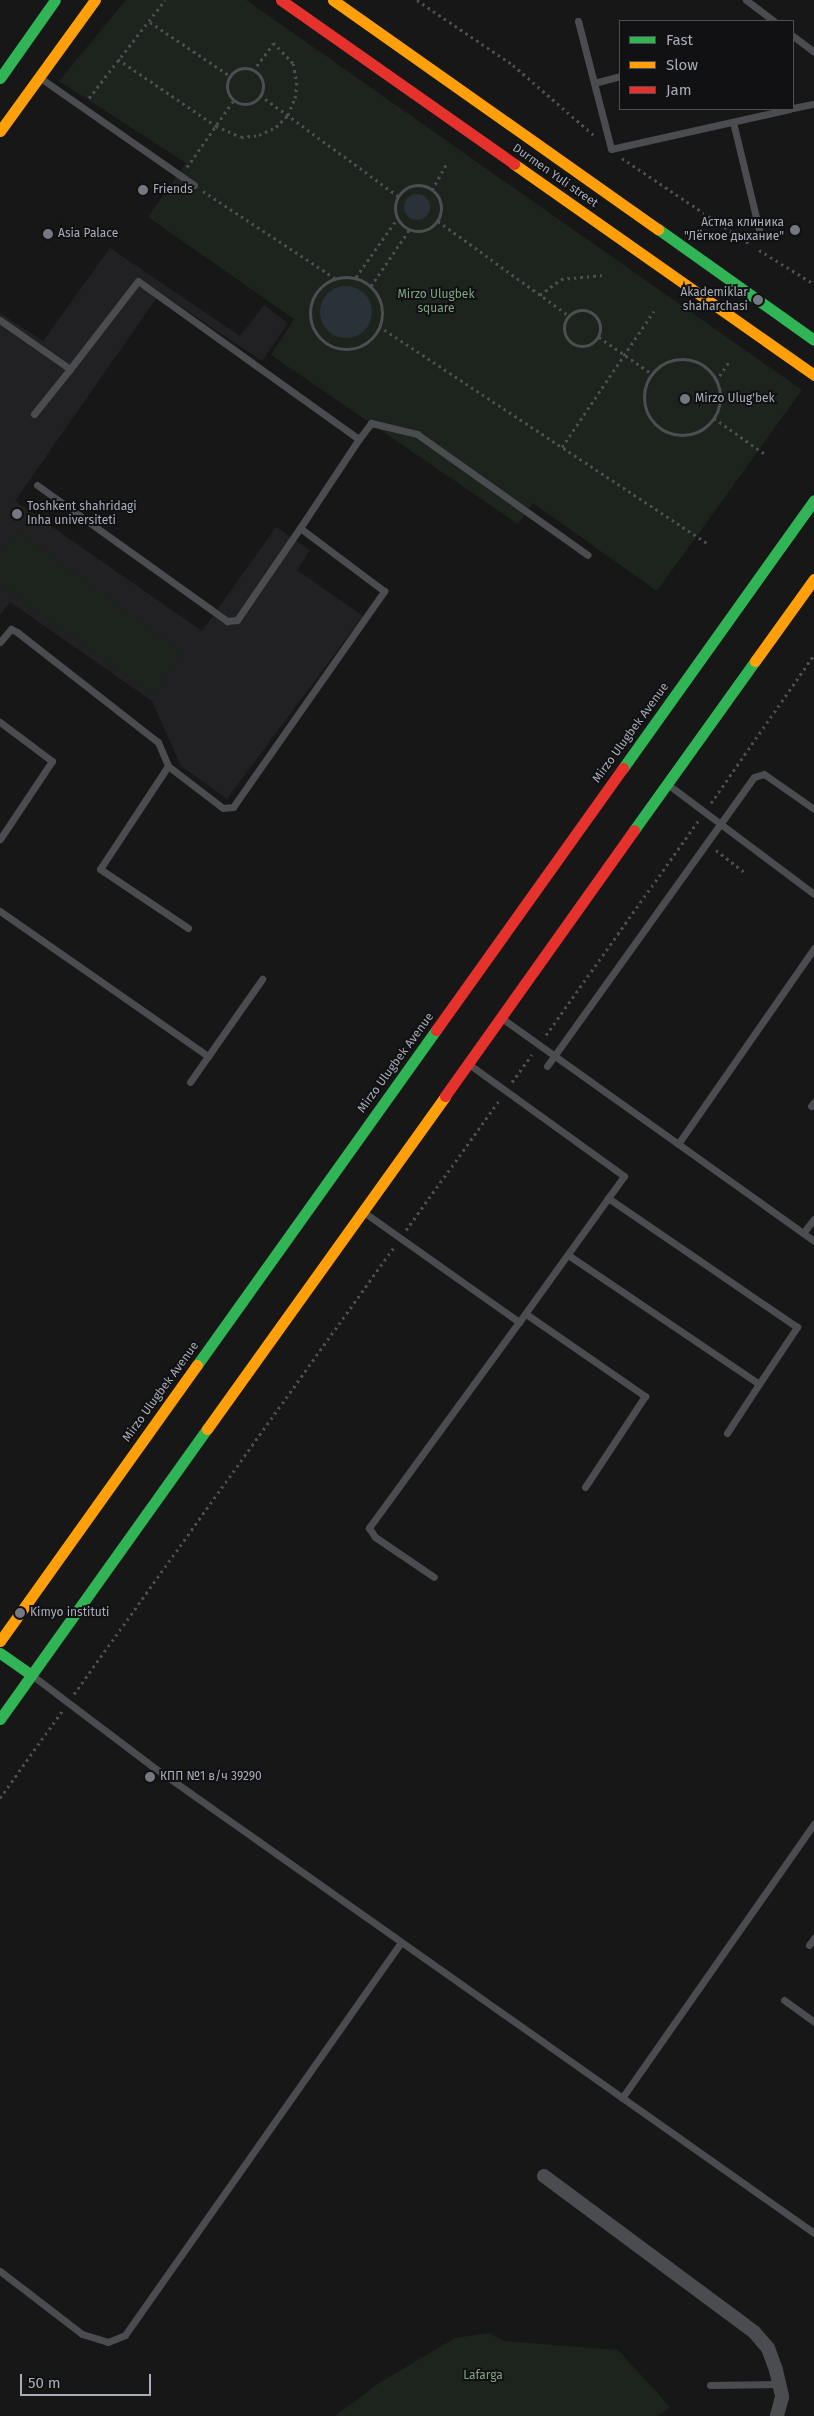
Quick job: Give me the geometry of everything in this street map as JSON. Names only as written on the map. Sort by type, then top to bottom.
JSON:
[{"type":"main road","points":[[0,78],[55,0]]},
{"type":"main road","points":[[0,131],[95,0]]},
{"type":"main road","name":"Durmen Yuli street","points":[[281,0],[814,375]]},
{"type":"main road","name":"Durmen Yuli street","points":[[334,0],[349,4],[814,340]]},
{"type":"main road","name":"Mirzo Ulugbek Avenue","points":[[0,1641],[814,500]]},
{"type":"main road","points":[[0,1719],[814,580]]},
{"type":"main road","points":[[0,1653],[31,1675]]},
{"type":"street","points":[[544,2176],[754,2332],[768,2348],[779,2384],[782,2397],[777,2416]]},
{"type":"lane","points":[[746,0],[773,20]]},
{"type":"lane","points":[[578,21],[611,149],[783,110]]},
{"type":"lane","points":[[794,37],[814,52]]},
{"type":"lane","points":[[594,83],[619,76]]},
{"type":"lane","points":[[39,77],[82,109],[194,185]]},
{"type":"lane","points":[[794,107],[812,104]]},
{"type":"lane","points":[[733,122],[761,238]]},
{"type":"lane","points":[[34,414],[138,281],[358,439]]},
{"type":"lane","points":[[0,320],[70,369]]},
{"type":"lane","points":[[37,484],[227,621],[237,620],[358,439],[371,423],[417,434],[588,555]]},
{"type":"lane","points":[[0,642],[11,629],[18,632],[151,733],[166,755],[168,766],[223,808],[233,807],[384,591],[300,528]]},
{"type":"lane","points":[[0,722],[52,761],[0,839]]},
{"type":"lane","points":[[168,766],[100,869],[188,928]]},
{"type":"lane","points":[[547,1066],[754,777],[764,774],[814,809]]},
{"type":"lane","points":[[668,784],[814,894]]},
{"type":"lane","points":[[0,911],[208,1056]]},
{"type":"lane","points":[[678,1144],[814,948]]},
{"type":"lane","points":[[190,1082],[262,979]]},
{"type":"lane","points":[[501,1018],[814,1241]]},
{"type":"lane","points":[[434,1577],[375,1537],[369,1528],[526,1314],[624,1176],[468,1064]]},
{"type":"lane","points":[[608,1198],[796,1327],[727,1433]]},
{"type":"lane","points":[[363,1212],[519,1322]]},
{"type":"lane","points":[[803,1233],[814,1219]]},
{"type":"lane","points":[[568,1255],[759,1384]]},
{"type":"lane","points":[[526,1314],[646,1396],[584,1487]]},
{"type":"lane","points":[[31,1675],[152,1766],[814,2233]]},
{"type":"lane","points":[[622,2098],[814,1824]]},
{"type":"lane","points":[[0,2271],[82,2334],[108,2342],[125,2335],[401,1942]]},
{"type":"lane","points":[[784,2000],[814,2022]]},
{"type":"lane","points":[[710,2386],[779,2384]]},
{"type":"path","points":[[82,109],[118,59],[150,22],[165,0]]},
{"type":"path","points":[[150,22],[230,76]]},
{"type":"path","points":[[118,59],[216,126],[251,137],[276,127],[288,115],[297,85],[293,63],[274,43],[254,70]]},
{"type":"path","points":[[237,69],[254,70],[263,85],[260,95],[246,104],[234,100],[226,86],[230,76],[237,69]]},
{"type":"path","points":[[260,95],[398,196]]},
{"type":"path","points":[[181,176],[234,100]]},
{"type":"path","points":[[432,190],[446,165]]},
{"type":"path","points":[[194,185],[335,278]]},
{"type":"path","points":[[411,186],[432,190],[441,205],[438,220],[425,230],[409,230],[397,219],[395,204],[398,196],[411,186]]},
{"type":"path","points":[[356,277],[397,219]]},
{"type":"path","points":[[438,220],[569,316]]},
{"type":"path","points":[[371,286],[409,230]]},
{"type":"path","points":[[540,295],[551,284],[566,277],[603,275]]},
{"type":"path","points":[[356,277],[371,286],[380,302],[379,326],[372,338],[356,348],[337,348],[320,339],[311,323],[310,304],[319,288],[335,278],[356,277]]},
{"type":"path","points":[[582,310],[595,315],[601,328],[598,337],[583,347],[570,342],[564,329],[569,316],[582,310]]},
{"type":"path","points":[[562,447],[654,311]]},
{"type":"path","points":[[379,326],[707,543]]},
{"type":"path","points":[[598,337],[652,374]]},
{"type":"path","points":[[686,359],[709,370],[716,381],[720,393],[714,418],[706,427],[689,434],[671,434],[660,429],[651,420],[644,403],[646,385],[652,374],[661,365],[686,359]]},
{"type":"path","points":[[716,381],[728,364]]},
{"type":"path","points":[[714,418],[766,455]]},
{"type":"path","points":[[540,1042],[814,655]]},
{"type":"path","points":[[708,844],[747,874]]},
{"type":"path","points":[[402,1235],[535,1050]]},
{"type":"path","points":[[0,1798],[397,1243]]},
{"type":"shaded area","points":[[417,194],[426,198],[430,207],[426,216],[417,220],[408,216],[404,207],[408,198]]},
{"type":"shaded area","name":"Toshkent shahridagi Inha universiteti","points":[[110,248],[240,336],[264,305],[288,323],[262,361],[160,293],[15,501],[202,631],[276,527],[310,550],[297,570],[363,616],[227,799],[181,766],[152,701],[10,602],[0,615],[0,313],[43,341]]},
{"type":"shaded area","points":[[346,286],[356,288],[364,294],[370,302],[372,312],[370,322],[364,330],[356,336],[346,338],[336,336],[328,330],[322,322],[320,312],[322,302],[328,294],[336,288]]},
{"type":"green space","name":"Mirzo Ulugbek square","points":[[126,0],[246,0],[802,390],[657,591],[533,503],[518,524],[271,355],[294,319],[148,217],[186,163],[59,81]]},
{"type":"green space","points":[[17,531],[183,653],[152,695],[0,584],[0,553]]},
{"type":"green space","name":"Lafarga","points":[[489,2333],[504,2341],[618,2350],[670,2407],[658,2416],[335,2416],[379,2383],[455,2338]]},
{"type":"traffic: fast","points":[[0,78],[55,0]]},
{"type":"traffic: fast","points":[[658,229],[814,340]]},
{"type":"traffic: fast","points":[[623,768],[814,500]]},
{"type":"traffic: fast","points":[[634,830],[755,661]]},
{"type":"traffic: fast","points":[[197,1365],[436,1030]]},
{"type":"traffic: fast","points":[[0,1719],[207,1429]]},
{"type":"traffic: fast","points":[[0,1653],[31,1675]]},
{"type":"traffic: slow","points":[[0,131],[95,0]]},
{"type":"traffic: slow","points":[[333,0],[658,229]]},
{"type":"traffic: slow","points":[[514,164],[814,375]]},
{"type":"traffic: slow","points":[[755,661],[814,579]]},
{"type":"traffic: slow","points":[[207,1429],[445,1096]]},
{"type":"traffic: slow","points":[[0,1641],[197,1365]]},
{"type":"traffic: jam","points":[[281,0],[514,164]]},
{"type":"traffic: jam","points":[[436,1030],[623,768]]},
{"type":"traffic: jam","points":[[445,1096],[634,830]]},
{"type":"place","name":"Friends","points":[[143,190]]},
{"type":"place","name":"Астма клиника \"Лёгкое дыхание\"","points":[[795,230]]},
{"type":"place","name":"Asia Palace","points":[[48,234]]},
{"type":"place","name":"Akademiklar shaharchasi","points":[[758,300]]},
{"type":"place","name":"Mirzo Ulug'bek","points":[[685,399]]},
{"type":"place","name":"Toshkent shahridagi Inha universiteti","points":[[17,514]]},
{"type":"place","name":"Kimyo instituti","points":[[20,1613]]},
{"type":"place","name":"КПП №1 в/ч 39290","points":[[150,1777]]}]
